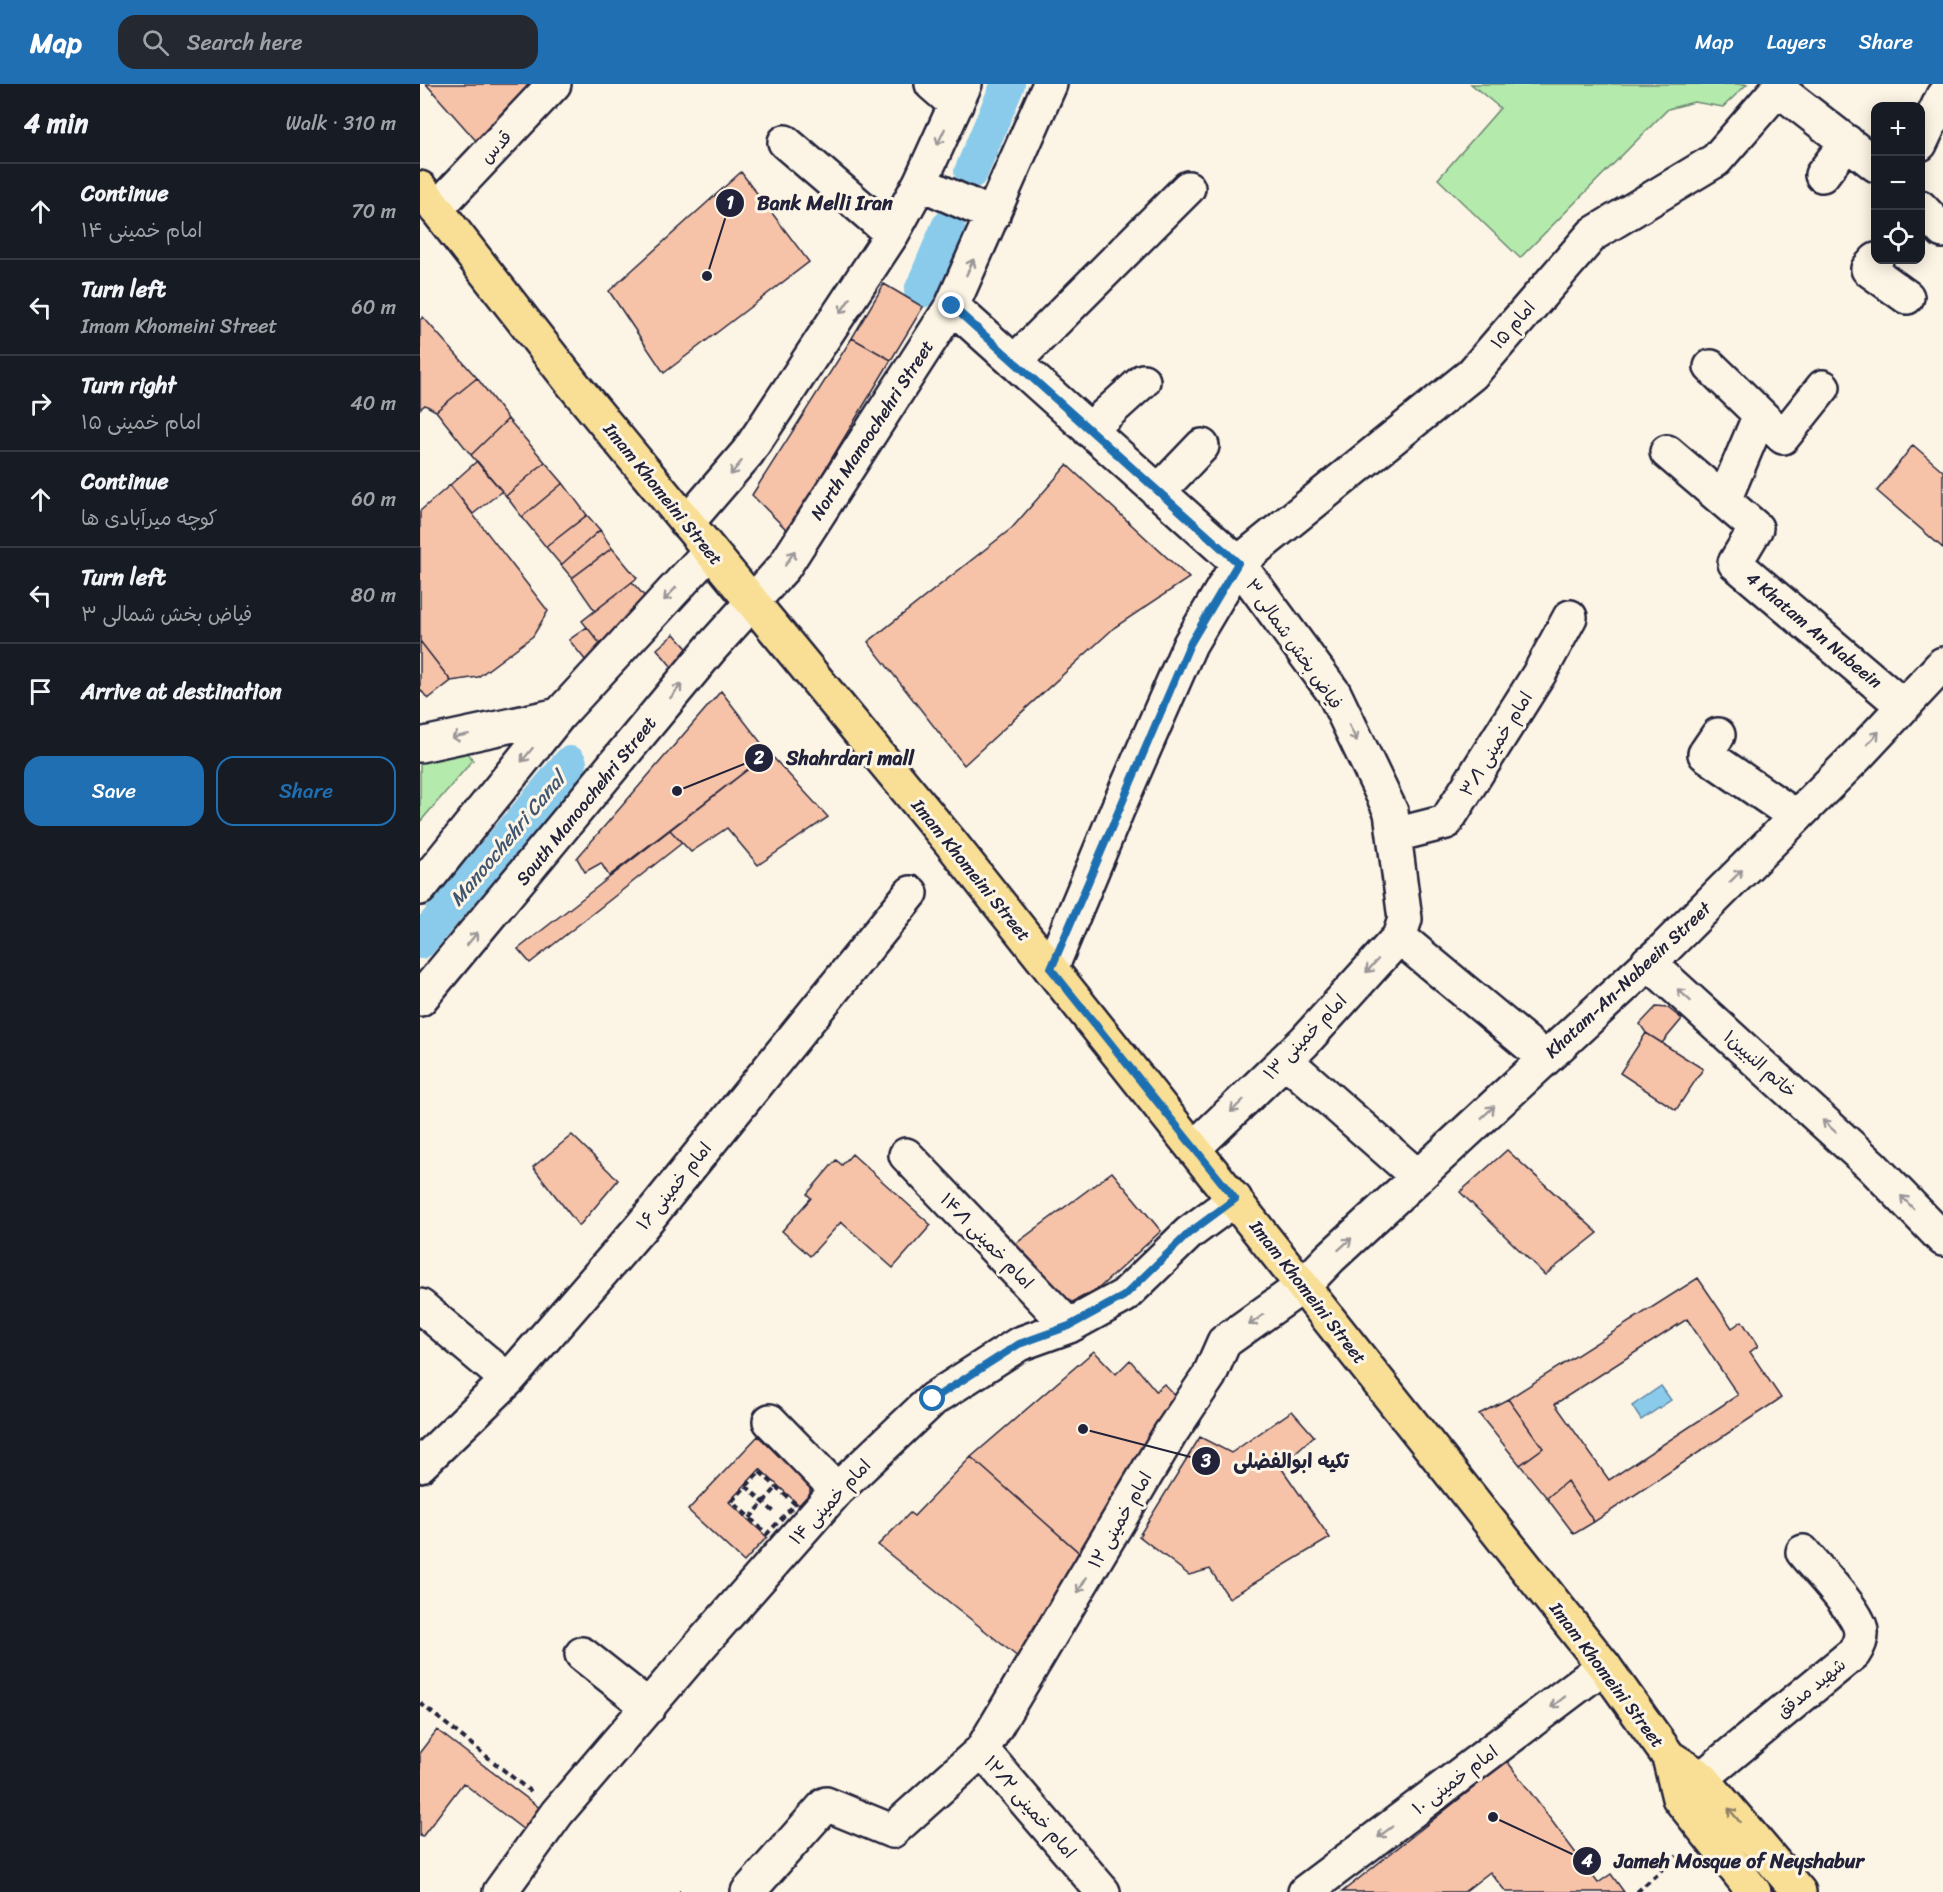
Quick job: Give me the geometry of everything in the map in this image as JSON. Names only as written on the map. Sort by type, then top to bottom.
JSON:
[{"type":"main road","name":"Imam Khomeini Street","points":[[428,198],[572,383],[1051,969],[1604,1666],[1669,1757],[1679,1798],[1754,1892]]},
{"type":"main road","name":"Imam Khomeini Street","points":[[1669,1757],[1702,1778],[1799,1892]]},
{"type":"street","name":"قدس","points":[[428,198],[554,84]]},
{"type":"street","name":"North Manoochehri Street","points":[[753,603],[784,567],[952,306],[1050,84]]},
{"type":"street","points":[[1780,86],[1871,162]]},
{"type":"street","name":"امام ۱۵","points":[[1238,563],[1472,374],[1593,234],[1716,160],[1780,86]]},
{"type":"street","points":[[687,523],[748,452],[892,234],[920,183],[951,91]]},
{"type":"street","points":[[1925,134],[1943,96]]},
{"type":"street","points":[[785,142],[892,234]]},
{"type":"street","points":[[1822,176],[1847,142]]},
{"type":"street","points":[[920,183],[993,215]]},
{"type":"street","points":[[1014,362],[1188,188]]},
{"type":"street","points":[[1872,264],[1868,269],[1907,297]]},
{"type":"street","name":"فیاض بخش شمالی ۳","points":[[952,306],[1238,563],[1334,693],[1391,812],[1402,928]]},
{"type":"street","points":[[1712,367],[1783,437],[1822,387]]},
{"type":"street","points":[[1089,430],[1143,381]]},
{"type":"street","points":[[1724,500],[1760,415]]},
{"type":"street","points":[[1158,492],[1202,446]]},
{"type":"street","name":"4 Khatam An Nabeein","points":[[1667,452],[1756,528],[1735,563],[1902,705]]},
{"type":"street","points":[[420,888],[559,715],[710,551]]},
{"type":"street","points":[[1051,969],[1190,644],[1238,563]]},
{"type":"street","name":"South Manoochehri Street","points":[[420,999],[460,975],[704,657],[753,603]]},
{"type":"street","name":"امام خمینی ۳/۱","points":[[1395,836],[1446,822],[1539,674],[1570,617]]},
{"type":"street","name":"Khatam-An-Nabeein Street","points":[[1304,1286],[1330,1258],[1648,962],[1857,756],[1902,705],[1943,664]]},
{"type":"street","points":[[420,745],[559,715]]},
{"type":"street","points":[[1719,735],[1705,754],[1795,816]]},
{"type":"street","name":"امام خمینی ۱۶","points":[[420,1464],[508,1380],[641,1227],[911,893]]},
{"type":"street","points":[[1402,928],[1545,1058]]},
{"type":"street","name":"امام خمینی ۱۳","points":[[1194,1148],[1285,1060],[1402,928]]},
{"type":"street","name":"خاتم النبیین۱","points":[[1648,962],[1872,1166],[1943,1239]]},
{"type":"street","points":[[1285,1060],[1418,1177]]},
{"type":"street","name":"امام خمینی ۱۴/۱","points":[[906,1155],[1069,1326]]},
{"type":"street","name":"امام خمینی ۱۴","points":[[500,1892],[557,1813],[837,1490],[933,1399],[1019,1344],[1069,1326],[1124,1296],[1189,1233],[1235,1199]]},
{"type":"street","name":"امام خمینی ۱۲","points":[[748,1892],[826,1804],[892,1831],[982,1750],[1170,1434],[1209,1376],[1224,1342],[1304,1286]]},
{"type":"street","points":[[420,1306],[508,1380]]},
{"type":"street","points":[[770,1421],[837,1490]]},
{"type":"street","name":"شهید مدقق","points":[[1702,1778],[1854,1653],[1859,1646],[1861,1638],[1858,1622],[1803,1552]]},
{"type":"street","points":[[582,1654],[649,1707]]},
{"type":"street","name":"امام خمینی ۱۰","points":[[1305,1892],[1604,1666]]},
{"type":"street","name":"امام خمینی ۱۲/۲","points":[[982,1750],[1103,1892]]},
{"type":"path","points":[[760,1472],[777,1487],[795,1504],[767,1534],[732,1501],[760,1472]]},
{"type":"path","points":[[746,1486],[782,1520]]},
{"type":"path","points":[[750,1518],[777,1487]]},
{"type":"path","points":[[420,1703],[557,1813]]},
{"type":"path","points":[[1637,1892],[1677,1856]]},
{"type":"green space","points":[[1471,84],[1747,84],[1723,107],[1694,102],[1668,109],[1520,258],[1438,179],[1500,108]]},
{"type":"green space","points":[[466,750],[473,760],[420,822],[420,763]]},
{"type":"water","points":[[1661,1386],[1671,1400],[1641,1420],[1632,1406]]},
{"type":"building","points":[[426,84],[539,84],[478,143]]},
{"type":"building","points":[[741,172],[809,262],[664,373],[609,291]]},
{"type":"building","points":[[884,284],[923,307],[891,360],[852,338]]},
{"type":"building","points":[[423,317],[477,378],[436,411],[425,405],[420,409],[420,320]]},
{"type":"building","points":[[852,338],[891,360],[788,531],[752,495]]},
{"type":"building","points":[[477,378],[508,419],[471,455],[436,411]]},
{"type":"building","points":[[508,419],[545,462],[506,496],[471,455]]},
{"type":"building","points":[[1913,445],[1943,471],[1943,548],[1877,491]]},
{"type":"building","points":[[477,461],[502,491],[473,514],[450,485]]},
{"type":"building","points":[[545,462],[563,483],[522,517],[506,496]]},
{"type":"building","points":[[1067,465],[1189,578],[1115,627],[964,765],[868,642],[1012,528]]},
{"type":"building","points":[[563,483],[587,515],[546,547],[522,517]]},
{"type":"building","points":[[450,485],[548,611],[533,636],[478,677],[451,681],[420,641],[420,511]]},
{"type":"building","points":[[587,515],[600,530],[561,565],[546,547]]},
{"type":"building","points":[[600,530],[612,548],[572,578],[561,565]]},
{"type":"building","points":[[612,548],[637,578],[595,611],[572,578]]},
{"type":"building","points":[[632,582],[647,599],[605,650],[582,621]]},
{"type":"building","points":[[587,627],[605,650],[591,667],[569,640]]},
{"type":"building","points":[[674,634],[694,656],[676,672],[657,649]]},
{"type":"building","points":[[420,641],[451,681],[428,699],[420,689]]},
{"type":"building","points":[[721,691],[769,753],[609,876],[601,863],[585,872],[577,858]]},
{"type":"building","points":[[769,753],[828,817],[758,865],[727,828],[691,852],[670,830]]},
{"type":"building","points":[[670,830],[682,843],[530,963],[518,949]]},
{"type":"building","points":[[1656,1007],[1668,1008],[1682,1019],[1662,1043],[1646,1033],[1640,1024]]},
{"type":"building","points":[[1646,1033],[1703,1069],[1676,1110],[1620,1073]]},
{"type":"building","points":[[572,1135],[618,1180],[579,1226],[533,1167]]},
{"type":"building","points":[[1507,1150],[1598,1233],[1545,1275],[1460,1192]]},
{"type":"building","points":[[852,1154],[931,1225],[893,1268],[841,1222],[810,1256],[782,1231],[811,1198],[807,1194],[836,1160],[842,1165]]},
{"type":"building","points":[[1112,1172],[1161,1231],[1099,1288],[1063,1307],[1010,1248]]},
{"type":"building","points":[[1698,1278],[1732,1328],[1742,1321],[1758,1346],[1750,1352],[1781,1398],[1594,1522],[1567,1481],[1547,1498],[1520,1465],[1543,1448],[1508,1399]],"holes":[[[1687,1319],[1738,1395],[1609,1480],[1555,1404]]]},
{"type":"building","points":[[1094,1351],[1116,1374],[1130,1360],[1156,1391],[1164,1384],[1180,1401],[1083,1556],[971,1457]]},
{"type":"building","points":[[1508,1399],[1543,1448],[1520,1465],[1479,1414]]},
{"type":"building","points":[[1292,1411],[1314,1436],[1280,1466],[1330,1538],[1229,1598],[1210,1569],[1189,1575],[1139,1536],[1200,1437],[1231,1453]]},
{"type":"building","points":[[758,1436],[810,1485],[810,1493],[799,1505],[760,1469],[729,1502],[767,1537],[744,1562],[688,1510]]},
{"type":"building","points":[[971,1457],[1083,1556],[1019,1658],[878,1545],[910,1513],[914,1516]]},
{"type":"building","points":[[1567,1481],[1594,1522],[1574,1534],[1547,1498]]},
{"type":"building","points":[[437,1730],[541,1809],[524,1830],[463,1783],[422,1837],[420,1836],[420,1752]]},
{"type":"building","points":[[1507,1761],[1598,1883],[1611,1874],[1624,1892],[1506,1892],[1490,1872],[1464,1892],[1342,1892]]},
{"type":"waterway","name":"Manoochehri Canal","points":[[971,172],[1008,84]]},
{"type":"waterway","name":"Manoochehri Canal","points":[[921,291],[948,227]]},
{"type":"waterway","name":"Manoochehri Canal","points":[[420,942],[570,763]]},
{"type":"place","name":"Bank Melli Iran","points":[[707,276]]},
{"type":"place","name":"Shahrdari mall","points":[[677,791]]},
{"type":"place","name":"تکیه ابوالفضلی","points":[[1083,1429]]},
{"type":"place","name":"Jameh Mosque of Neyshabur","points":[[1493,1817]]},
{"type":"route","points":[[933,1399],[1019,1344],[1069,1326],[1124,1296],[1189,1233],[1235,1199],[1051,969],[1190,644],[1238,563],[952,306]]}]
